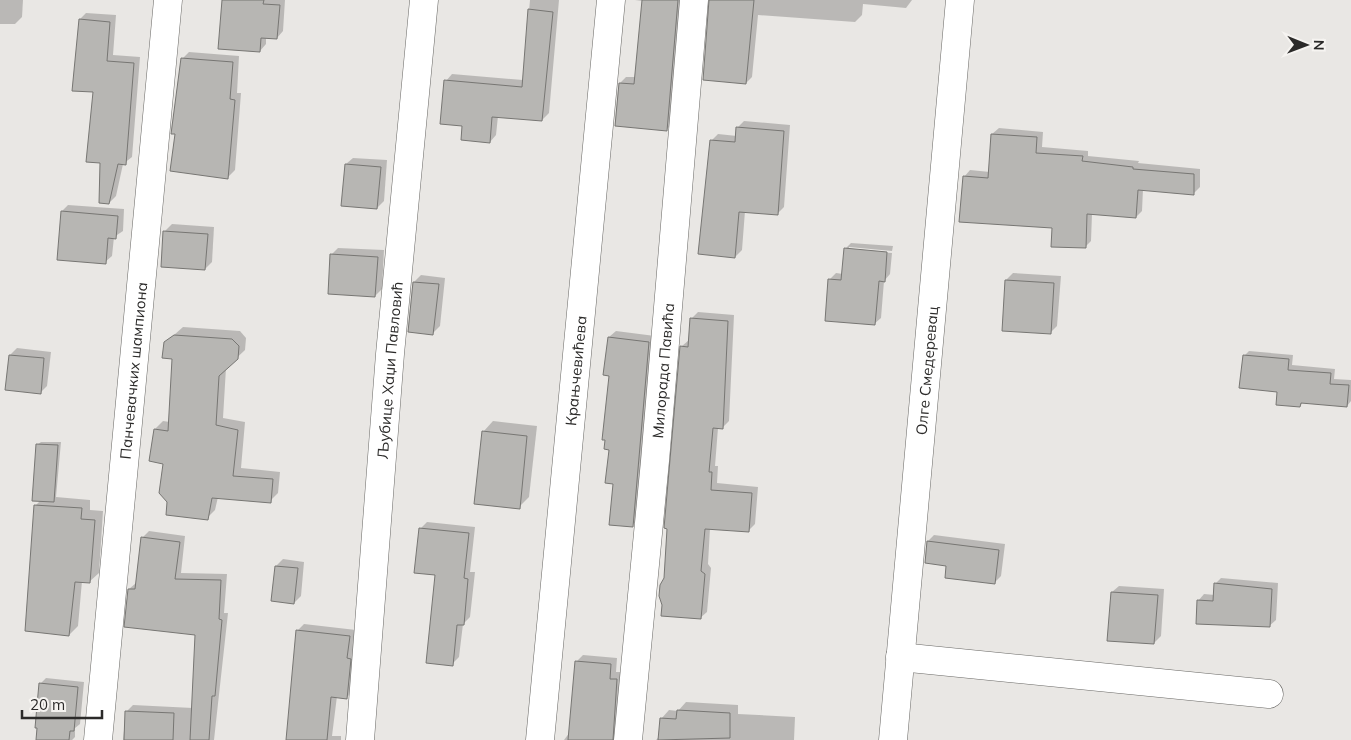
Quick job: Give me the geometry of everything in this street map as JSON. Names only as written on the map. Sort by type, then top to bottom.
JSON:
[{"type":"street","name":"Панчевачких шампиона","points":[[98,740],[168,0]]},
{"type":"street","name":"Љубице Хаџи Павловић","points":[[360,740],[390,354],[424,0]]},
{"type":"street","name":"Крањчевићева","points":[[540,740],[611,0]]},
{"type":"street","name":"Милорада Павића","points":[[628,740],[655,461],[694,0]]},
{"type":"street","name":"Олге Смедеревац","points":[[892,740],[960,0]]},
{"type":"street","points":[[900,657],[1269,694]]},
{"type":"building","points":[[222,0],[264,0],[263,4],[280,5],[277,39],[261,38],[260,52],[218,49]]},
{"type":"building","points":[[642,0],[678,0],[667,131],[615,126],[619,83],[634,84]]},
{"type":"building","points":[[709,0],[754,0],[746,84],[703,80]]},
{"type":"building","points":[[528,9],[553,12],[542,121],[492,117],[490,143],[461,140],[462,126],[440,124],[444,80],[522,87]]},
{"type":"building","points":[[79,19],[110,22],[107,61],[134,63],[126,165],[118,164],[109,204],[99,203],[100,163],[86,162],[93,92],[72,91]]},
{"type":"building","points":[[181,58],[233,62],[230,99],[235,100],[228,179],[170,171],[175,134],[171,134]]},
{"type":"building","points":[[736,127],[784,131],[778,215],[739,212],[735,258],[698,254],[710,140],[735,142]]},
{"type":"building","points":[[991,134],[1037,137],[1036,153],[1083,156],[1082,161],[1133,167],[1133,169],[1194,174],[1194,195],[1138,190],[1136,218],[1087,214],[1086,248],[1051,247],[1052,228],[959,222],[963,176],[988,178]]},
{"type":"building","points":[[345,164],[381,167],[377,209],[341,206]]},
{"type":"building","points":[[61,211],[118,216],[116,239],[108,238],[106,264],[57,260]]},
{"type":"building","points":[[163,231],[208,234],[205,270],[161,267]]},
{"type":"building","points":[[844,248],[887,252],[885,282],[879,281],[875,325],[825,321],[828,279],[841,280]]},
{"type":"building","points":[[330,254],[378,257],[375,297],[328,294]]},
{"type":"building","points":[[1005,280],[1054,283],[1051,334],[1002,331]]},
{"type":"building","points":[[413,282],[439,284],[433,335],[408,332]]},
{"type":"building","points":[[690,318],[728,321],[723,429],[713,428],[709,472],[712,472],[711,490],[752,493],[749,532],[705,529],[701,571],[705,574],[701,619],[661,616],[662,605],[659,596],[660,585],[664,578],[667,529],[664,528],[680,346],[688,347]]},
{"type":"building","points":[[174,335],[232,339],[239,346],[238,359],[219,376],[216,425],[238,430],[233,476],[273,479],[271,503],[212,498],[208,520],[166,515],[167,502],[159,493],[163,464],[149,461],[154,429],[168,431],[172,359],[162,358],[164,342]]},
{"type":"building","points":[[608,337],[649,342],[633,527],[609,525],[613,484],[605,483],[609,450],[604,449],[605,440],[602,440],[609,376],[603,375]]},
{"type":"building","points":[[9,355],[44,358],[41,394],[5,390]]},
{"type":"building","points":[[1243,355],[1289,359],[1288,370],[1331,373],[1330,384],[1349,385],[1347,407],[1301,403],[1300,407],[1276,405],[1277,392],[1239,388]]},
{"type":"building","points":[[482,431],[527,436],[520,509],[474,504]]},
{"type":"building","points":[[36,444],[58,445],[54,502],[32,501]]},
{"type":"building","points":[[34,505],[82,508],[81,519],[95,520],[90,583],[75,582],[69,636],[25,631]]},
{"type":"building","points":[[419,528],[469,533],[464,578],[468,579],[464,625],[457,625],[453,666],[426,663],[435,575],[414,573]]},
{"type":"building","points":[[141,537],[180,542],[175,579],[221,580],[219,619],[222,620],[215,696],[212,696],[209,740],[190,740],[195,635],[124,627],[128,589],[135,589]]},
{"type":"building","points":[[927,541],[999,550],[995,584],[945,578],[946,566],[925,563]]},
{"type":"building","points":[[275,566],[298,568],[294,604],[271,601]]},
{"type":"building","points":[[1214,583],[1272,589],[1270,627],[1196,624],[1197,600],[1213,601]]},
{"type":"building","points":[[1111,592],[1158,595],[1154,644],[1107,641]]},
{"type":"building","points":[[296,630],[350,636],[347,658],[351,659],[347,699],[331,697],[327,740],[286,740]]},
{"type":"building","points":[[575,661],[611,664],[610,679],[617,679],[613,740],[568,740]]},
{"type":"building","points":[[39,683],[78,687],[74,731],[70,731],[69,740],[36,740],[37,728],[35,728]]},
{"type":"building","points":[[677,710],[730,713],[730,738],[658,740],[660,718],[676,719]]},
{"type":"building","points":[[125,711],[174,713],[173,740],[124,740]]}]
